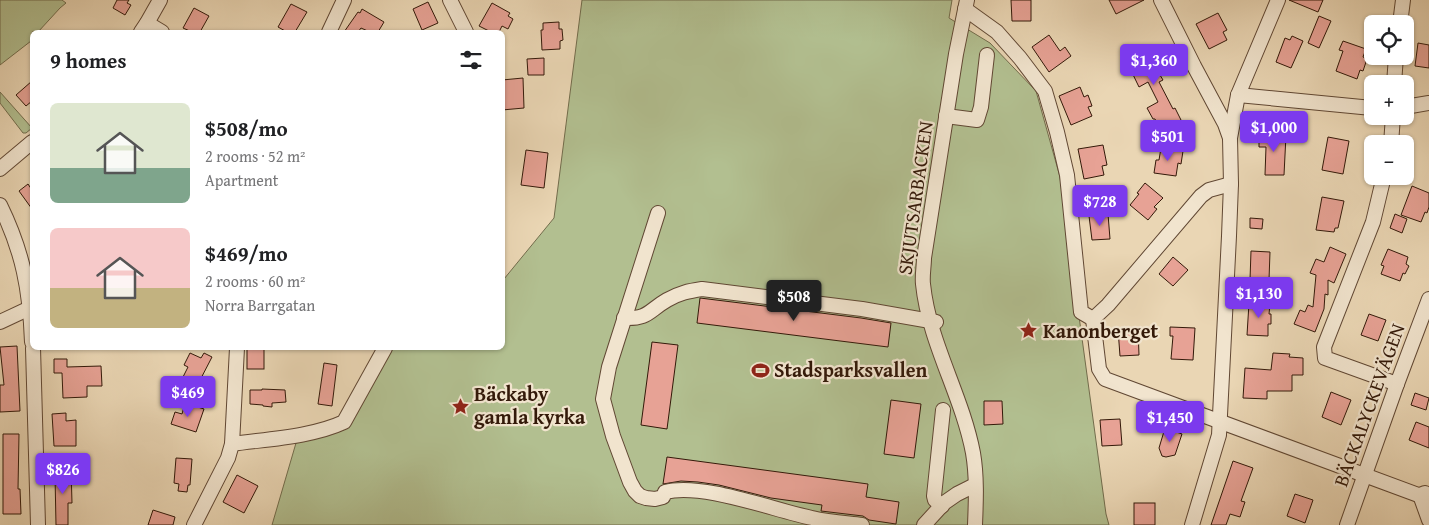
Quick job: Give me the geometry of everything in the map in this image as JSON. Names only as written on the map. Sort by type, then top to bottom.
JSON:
[{"type":"street","points":[[144,28],[160,0]]},
{"type":"street","points":[[330,30],[344,0]]},
{"type":"street","points":[[450,0],[465,30]]},
{"type":"street","points":[[1161,0],[1225,124],[1230,138]]},
{"type":"street","points":[[1192,525],[1219,435],[1231,184],[1230,138],[1238,95],[1278,0]]},
{"type":"street","points":[[1402,15],[1404,0]]},
{"type":"street","points":[[966,5],[997,32],[1045,91],[1067,175],[1081,312],[1093,319]]},
{"type":"street","name":"SKJUTSARBACKEN","points":[[966,5],[956,54],[924,258],[923,283],[940,356],[962,413],[973,453],[976,498],[975,525]]},
{"type":"street","points":[[946,116],[977,120],[981,107],[987,55]]},
{"type":"street","points":[[1238,95],[1364,107]]},
{"type":"street","points":[[1414,106],[1429,103]]},
{"type":"street","points":[[0,169],[30,144]]},
{"type":"street","points":[[1093,319],[1108,305],[1201,196],[1209,190],[1231,184]]},
{"type":"street","points":[[1382,185],[1373,222],[1324,347],[1325,358],[1397,384]]},
{"type":"street","points":[[0,205],[20,253],[30,298]]},
{"type":"street","points":[[658,213],[609,367],[603,399],[613,436],[635,491],[640,496],[655,499],[663,497],[665,492],[671,491],[718,494],[813,518],[862,525]]},
{"type":"street","points":[[624,318],[638,319],[666,300],[681,293],[702,289],[862,309],[933,322]]},
{"type":"street","name":"BÄCKALYCKEVÄGEN","points":[[1347,525],[1429,300]]},
{"type":"street","points":[[0,322],[30,309]]},
{"type":"street","points":[[1093,319],[1099,369],[1105,379],[1426,495],[1429,520]]},
{"type":"street","points":[[33,350],[38,525]]},
{"type":"street","points":[[194,525],[228,458],[232,444],[237,350]]},
{"type":"street","points":[[232,444],[331,428],[344,422],[384,350]]},
{"type":"street","points":[[942,506],[935,500],[934,496],[943,410]]},
{"type":"street","points":[[924,525],[942,506],[957,494],[975,485]]},
{"type":"green space","points":[[0,0],[62,0],[66,3],[40,30],[30,30],[30,42],[0,65]]},
{"type":"green space","points":[[582,0],[952,0],[949,18],[990,43],[1036,91],[1060,177],[1109,525],[272,525],[296,443],[344,430],[392,350],[505,350],[505,278],[554,218]]},
{"type":"green space","points":[[0,92],[30,126],[30,130],[23,133],[0,103]]},
{"type":"building","points":[[117,0],[129,0],[127,3],[131,5],[125,15],[113,8]]},
{"type":"building","points":[[1011,0],[1031,0],[1031,21],[1012,21]]},
{"type":"building","points":[[1109,0],[1144,0],[1116,14]]},
{"type":"building","points":[[1289,0],[1323,0],[1318,12]]},
{"type":"building","points":[[428,2],[438,23],[422,30],[413,9]]},
{"type":"building","points":[[492,3],[510,13],[508,16],[513,19],[508,29],[502,26],[500,30],[487,30],[479,26]]},
{"type":"building","points":[[291,4],[307,12],[296,30],[283,30],[278,27]]},
{"type":"building","points":[[194,8],[209,16],[201,30],[183,28]]},
{"type":"building","points":[[362,9],[384,22],[379,30],[361,28],[360,30],[345,30],[358,12],[360,13]]},
{"type":"building","points":[[1218,13],[1227,30],[1223,32],[1227,40],[1209,49],[1196,24]]},
{"type":"building","points":[[1319,16],[1331,21],[1319,48],[1308,43]]},
{"type":"building","points":[[559,22],[559,29],[562,29],[563,40],[560,41],[560,49],[542,50],[541,30],[543,30],[543,23]]},
{"type":"building","points":[[1049,35],[1060,51],[1065,47],[1071,56],[1049,72],[1032,47]]},
{"type":"building","points":[[1292,36],[1303,41],[1291,68],[1276,62],[1285,38],[1290,40]]},
{"type":"building","points":[[1343,41],[1364,48],[1363,57],[1365,65],[1363,71],[1360,70],[1357,79],[1336,71],[1343,51],[1339,50]]},
{"type":"building","points":[[1418,43],[1429,45],[1429,68],[1415,66]]},
{"type":"building","points":[[1145,49],[1149,57],[1158,53],[1167,71],[1160,75],[1163,80],[1159,82],[1181,120],[1161,131],[1147,108],[1158,102],[1148,82],[1139,87],[1125,58]]},
{"type":"building","points":[[544,58],[544,75],[528,75],[527,59]]},
{"type":"building","points":[[523,78],[524,108],[505,110],[505,80]]},
{"type":"building","points":[[30,83],[30,103],[26,106],[16,95]]},
{"type":"building","points":[[1080,87],[1084,97],[1088,95],[1092,106],[1088,107],[1092,116],[1071,125],[1059,96]]},
{"type":"building","points":[[1259,134],[1286,135],[1284,175],[1265,175],[1266,147],[1259,147]]},
{"type":"building","points":[[1328,137],[1349,141],[1343,174],[1322,170]]},
{"type":"building","points":[[1103,145],[1107,165],[1102,166],[1104,175],[1084,179],[1078,149]]},
{"type":"building","points":[[1161,148],[1183,151],[1181,164],[1178,163],[1176,176],[1154,173],[1156,160],[1159,160]]},
{"type":"building","points":[[526,150],[548,153],[544,188],[521,185]]},
{"type":"building","points":[[1145,183],[1163,198],[1154,207],[1157,209],[1148,220],[1130,205]]},
{"type":"building","points":[[28,184],[30,187],[30,206],[19,191]]},
{"type":"building","points":[[1412,186],[1429,193],[1429,207],[1421,222],[1401,215]]},
{"type":"building","points":[[1322,197],[1344,201],[1338,228],[1335,228],[1334,232],[1316,230]]},
{"type":"building","points":[[1108,214],[1110,239],[1092,240],[1089,216]]},
{"type":"building","points":[[1395,214],[1407,219],[1402,233],[1390,228]]},
{"type":"building","points":[[1250,218],[1263,219],[1262,229],[1250,228]]},
{"type":"building","points":[[1330,247],[1346,254],[1334,283],[1328,280],[1328,295],[1325,294],[1324,309],[1315,332],[1294,324],[1300,310],[1305,312],[1308,305],[1313,307],[1316,275],[1310,273],[1316,259],[1324,262]]},
{"type":"building","points":[[1388,249],[1408,257],[1406,264],[1409,266],[1405,274],[1403,273],[1400,281],[1381,274],[1384,266],[1381,265]]},
{"type":"building","points":[[1251,251],[1270,252],[1269,280],[1250,280]]},
{"type":"building","points":[[1173,257],[1188,270],[1173,286],[1159,274]]},
{"type":"building","points":[[700,298],[891,323],[888,347],[697,323]]},
{"type":"building","points":[[1249,303],[1270,304],[1271,324],[1268,324],[1268,336],[1247,335]]},
{"type":"building","points":[[1369,314],[1386,320],[1378,341],[1361,335]]},
{"type":"building","points":[[1170,327],[1195,328],[1193,360],[1171,359],[1173,336],[1170,336]]},
{"type":"building","points":[[1138,328],[1139,355],[1120,356],[1118,329]]},
{"type":"building","points":[[652,342],[678,345],[667,429],[641,425]]},
{"type":"building","points":[[17,346],[20,411],[0,412],[0,385],[4,385],[0,347]]},
{"type":"building","points":[[247,350],[264,350],[264,369],[247,369]]},
{"type":"building","points":[[190,353],[201,358],[204,353],[212,357],[197,386],[182,379],[188,367],[184,365]]},
{"type":"building","points":[[1273,353],[1290,354],[1289,357],[1303,358],[1303,375],[1292,375],[1292,391],[1267,391],[1267,399],[1243,398],[1245,368],[1271,370]]},
{"type":"building","points":[[54,359],[67,359],[67,367],[101,366],[102,386],[87,386],[87,397],[63,398],[62,373],[54,373]]},
{"type":"building","points":[[324,363],[337,365],[332,406],[318,404]]},
{"type":"building","points":[[250,390],[285,390],[286,402],[272,403],[272,407],[250,404]]},
{"type":"building","points":[[1331,392],[1351,400],[1341,425],[1322,417]]},
{"type":"building","points":[[1415,393],[1429,398],[1426,410],[1411,405]]},
{"type":"building","points":[[891,400],[921,404],[914,458],[884,454]]},
{"type":"building","points":[[984,401],[1002,401],[1003,424],[984,425]]},
{"type":"building","points":[[185,403],[204,409],[196,432],[171,424],[175,412],[182,414]]},
{"type":"building","points":[[66,413],[66,421],[76,420],[76,446],[54,446],[52,414]]},
{"type":"building","points":[[1120,419],[1122,445],[1102,446],[1100,420]]},
{"type":"building","points":[[1416,422],[1429,427],[1429,448],[1409,440]]},
{"type":"building","points":[[1165,428],[1182,434],[1175,455],[1166,457],[1162,456],[1159,448]]},
{"type":"building","points":[[3,434],[19,434],[18,489],[20,489],[21,514],[3,514]]},
{"type":"building","points":[[667,457],[868,484],[866,497],[899,502],[896,524],[869,520],[863,516],[821,511],[822,505],[771,498],[719,485],[681,481],[663,484]]},
{"type":"building","points":[[176,458],[192,459],[190,485],[188,485],[187,492],[178,491],[179,484],[174,483]]},
{"type":"building","points":[[1233,461],[1253,468],[1241,501],[1245,502],[1240,517],[1230,514],[1226,525],[1211,525]]},
{"type":"building","points":[[56,468],[71,468],[72,503],[68,503],[68,525],[56,525]]},
{"type":"building","points":[[237,475],[258,486],[244,513],[223,502]]},
{"type":"building","points":[[1295,494],[1313,500],[1305,523],[1287,516]]},
{"type":"building","points":[[1134,503],[1155,503],[1155,525],[1134,525]]},
{"type":"building","points":[[153,510],[175,517],[173,525],[148,525]]},
{"type":"place","name":"Kanonberget","points":[[1029,331]]},
{"type":"place","name":"Stadsparksvallen","points":[[760,370]]},
{"type":"place","name":"Bäckaby gamla kyrka","points":[[460,406]]}]
